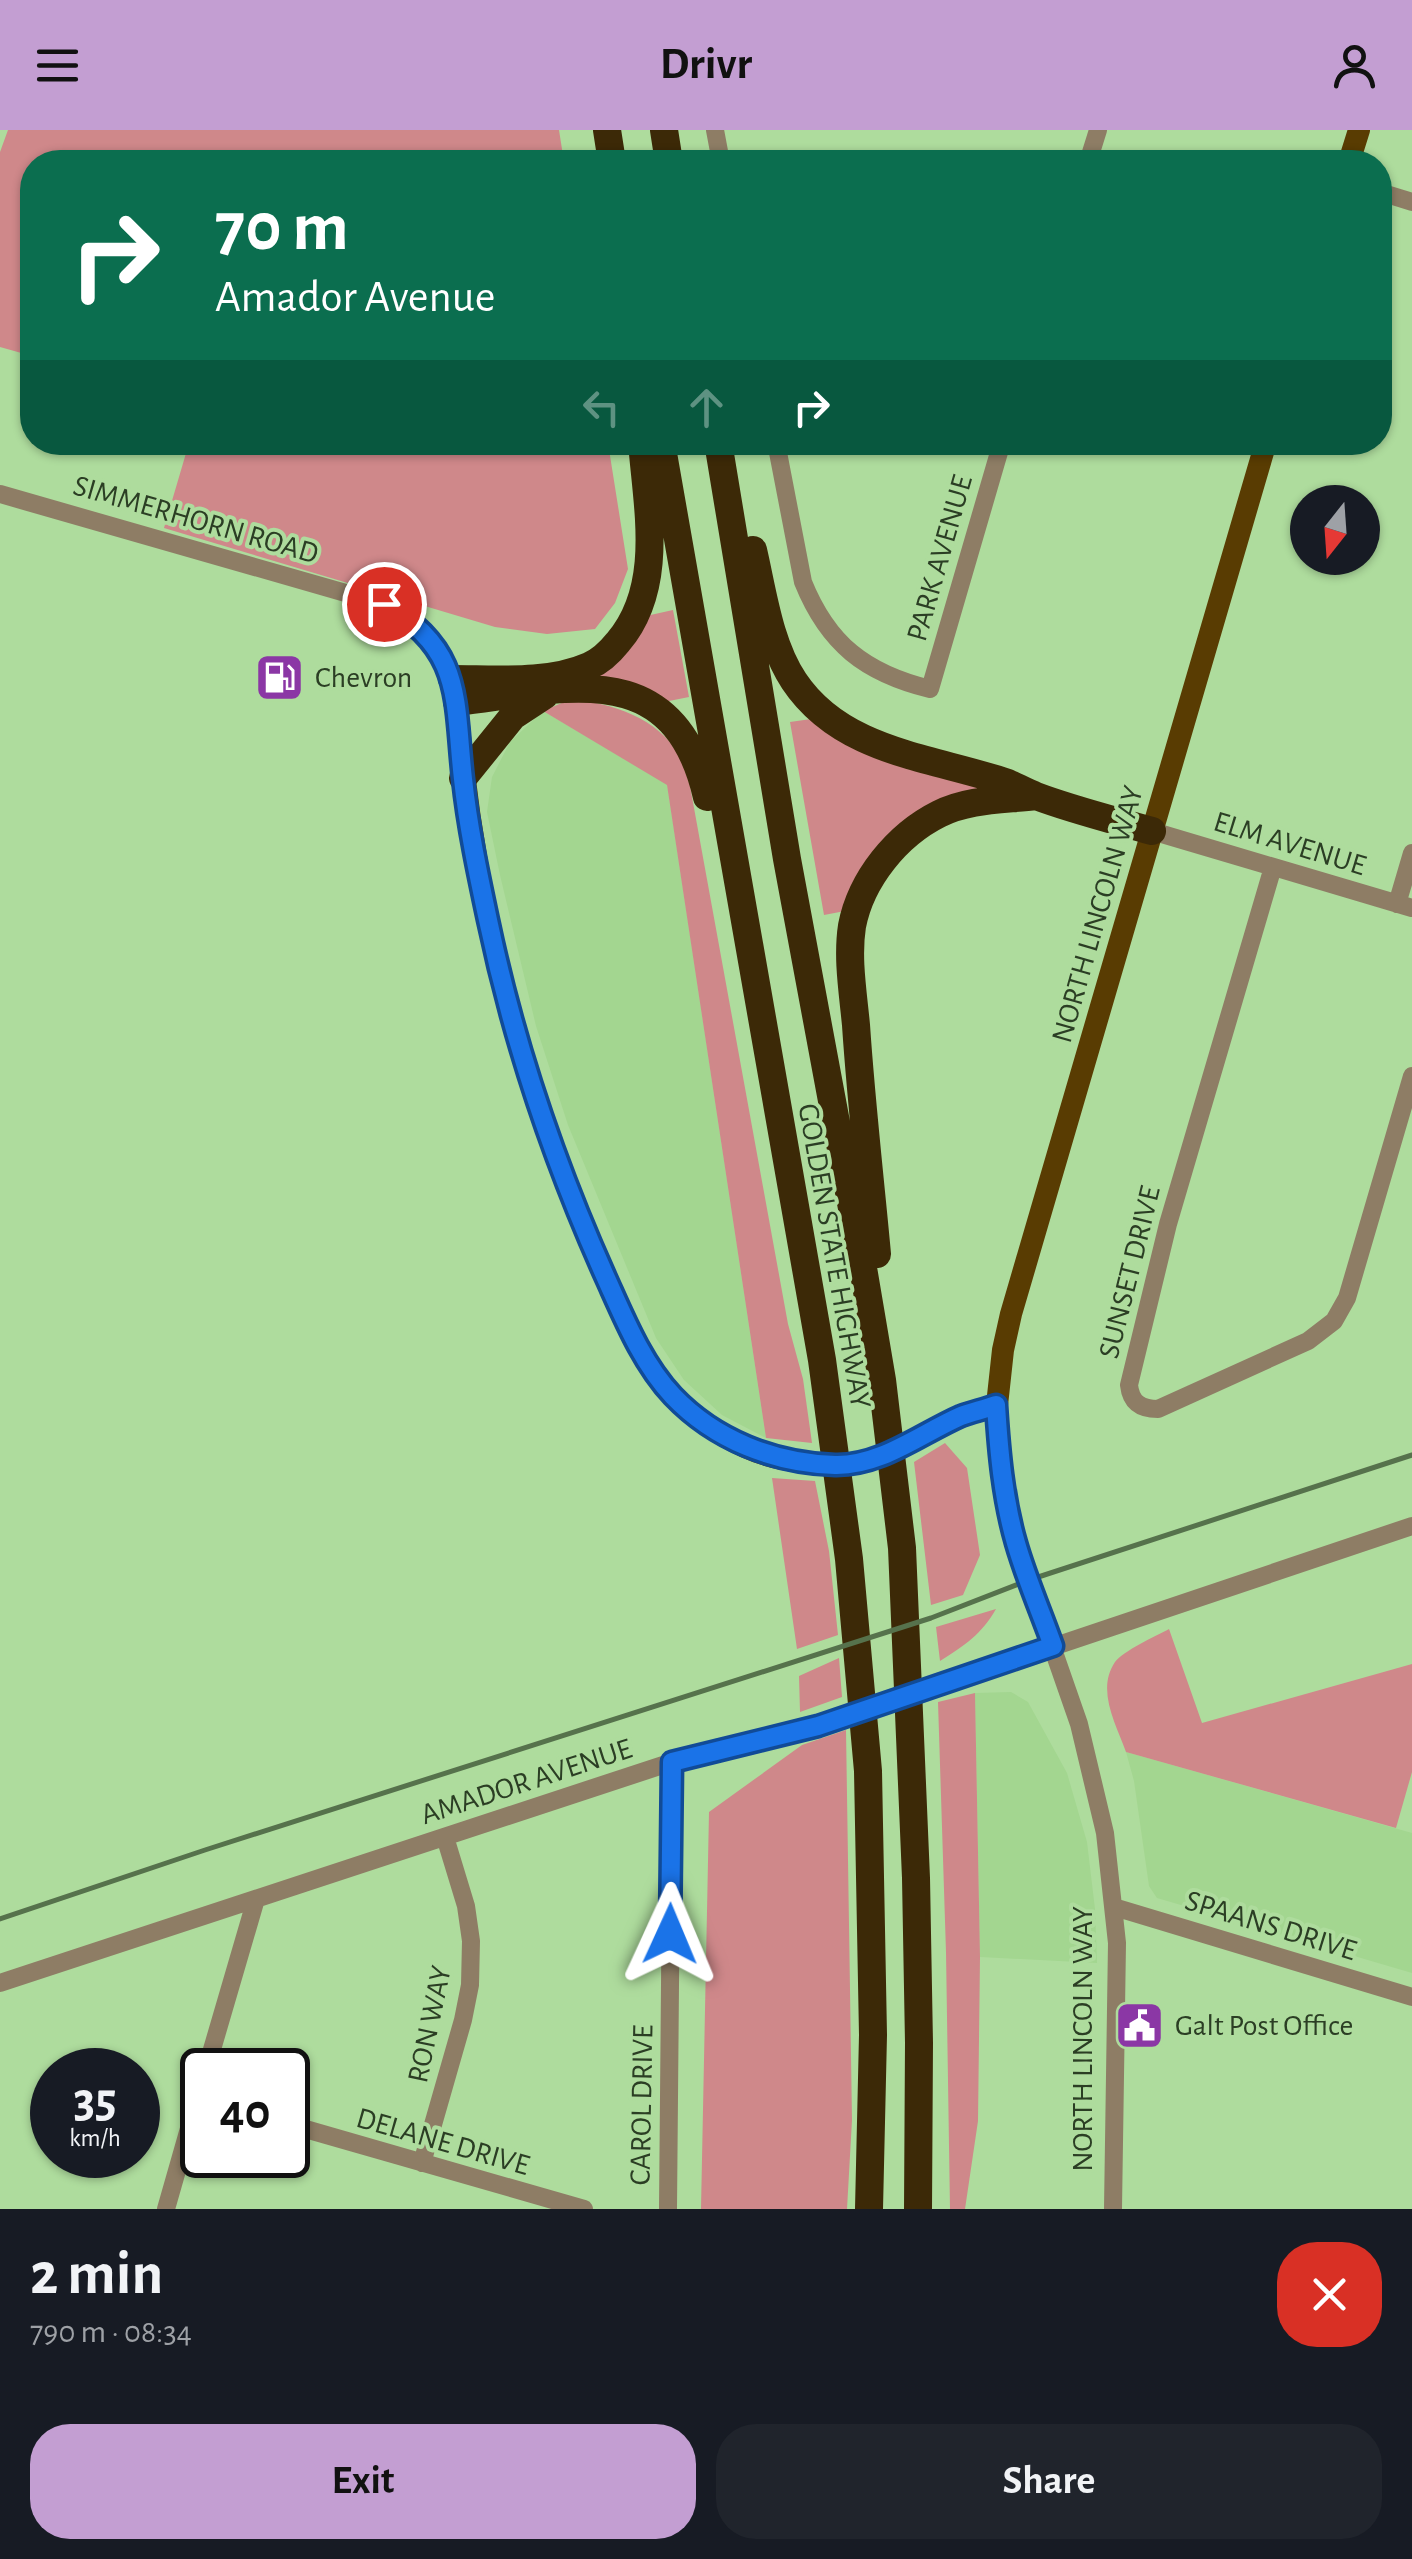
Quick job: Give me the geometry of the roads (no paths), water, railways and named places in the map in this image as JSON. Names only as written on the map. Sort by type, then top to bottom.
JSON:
[{"type":"highway","points":[[454,690],[589,666],[607,655],[626,633],[639,610],[649,565],[643,455]]},
{"type":"highway","name":"GOLDEN STATE HIGHWAY","points":[[662,455],[822,1360],[849,1560],[868,1771],[873,2034],[868,2202]]},
{"type":"highway","name":"GOLDEN STATE HIGHWAY","points":[[724,455],[787,859],[882,1380],[902,1548],[916,1878],[918,2209]]},
{"type":"highway","points":[[726,455],[778,650],[806,697],[833,722],[867,742],[1152,831]]},
{"type":"highway","points":[[454,690],[592,688],[629,694],[649,704],[681,734],[697,764],[746,937]]},
{"type":"highway","points":[[463,778],[514,716],[554,690]]},
{"type":"highway","points":[[882,1380],[878,1259],[858,1066],[850,951],[852,925],[882,860],[922,824],[961,806],[1036,796]]},
{"type":"main road","name":"NORTH LINCOLN WAY","points":[[996,1405],[1011,1314],[1262,455]]},
{"type":"main road","name":"SIMMERHORN ROAD","points":[[454,690],[463,778],[488,920],[523,1061],[571,1197],[617,1303],[657,1377],[696,1417],[723,1435],[782,1459],[838,1465],[891,1452],[962,1416],[996,1405]]},
{"type":"street","name":"PARK AVENUE","points":[[779,455],[804,582],[825,625],[854,657],[877,672],[930,690],[998,455]]},
{"type":"street","name":"SIMMERHORN ROAD","points":[[0,494],[384,604],[418,626],[433,644],[454,690]]},
{"type":"street","name":"ELM AVENUE","points":[[1152,831],[1404,906]]},
{"type":"street","points":[[1404,906],[1412,853]]},
{"type":"street","name":"SUNSET DRIVE","points":[[1274,867],[1156,1268],[1128,1386],[1136,1403],[1146,1409],[1158,1409],[1308,1341],[1334,1321],[1347,1298],[1412,1076]]},
{"type":"street","name":"NORTH LINCOLN WAY","points":[[996,1405],[1001,1474],[1017,1546],[1092,1770],[1105,1833],[1118,1991],[1112,2209]]},
{"type":"street","name":"AMADOR AVENUE","points":[[0,1983],[672,1762],[818,1726],[1412,1526]]},
{"type":"street","name":"CAROL DRIVE","points":[[668,2209],[672,1762]]},
{"type":"street","name":"RON WAY","points":[[422,2164],[470,1985],[472,1941],[466,1906],[444,1837]]},
{"type":"street","points":[[212,2048],[256,1899]]},
{"type":"street","name":"SPAANS DRIVE","points":[[1114,1907],[1412,1996]]},
{"type":"street","name":"DELANE DRIVE","points":[[310,2131],[584,2209]]},
{"type":"street","points":[[166,2209],[180,2163]]},
{"type":"railway","points":[[0,1919],[931,1618],[1029,1580],[1412,1455]]},
{"type":"place","name":"Chevron","points":[[280,677]]},
{"type":"place","name":"Galt Post Office","points":[[1140,2025]]}]
